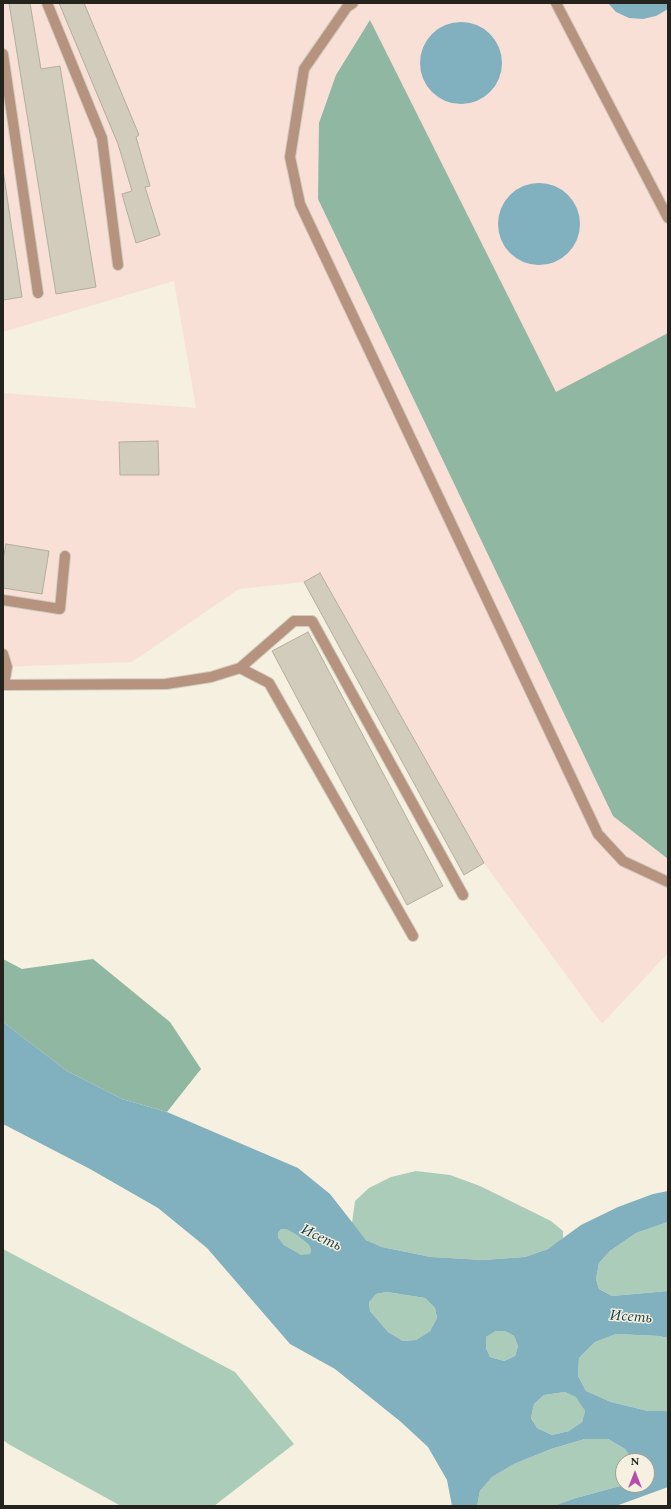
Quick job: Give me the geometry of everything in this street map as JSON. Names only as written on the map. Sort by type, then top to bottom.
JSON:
[{"type":"lane","points":[[47,3],[102,138],[118,266]]},
{"type":"lane","points":[[353,3],[347,7],[304,69],[290,157],[300,204],[598,834],[623,861],[668,882]]},
{"type":"lane","points":[[556,3],[668,218]]},
{"type":"lane","points":[[3,54],[38,293]]},
{"type":"lane","points":[[3,600],[60,609],[65,556]]},
{"type":"lane","points":[[3,654],[7,667],[4,685],[166,684],[211,677],[240,668],[294,621],[312,621],[463,895]]},
{"type":"lane","points":[[240,668],[269,683],[413,936]]},
{"type":"shaded area","points":[[3,3],[668,3],[668,953],[602,1024],[484,863],[320,573],[304,582],[239,589],[132,662],[3,667],[3,393],[196,408],[174,281],[3,332]]},
{"type":"green space","points":[[370,20],[556,392],[668,333],[668,859],[613,816],[318,199],[319,123],[336,75]]},
{"type":"green space","points":[[3,959],[22,969],[93,959],[170,1022],[201,1069],[167,1112],[122,1099],[67,1071],[3,1022]]},
{"type":"green space","points":[[416,1171],[450,1175],[480,1186],[551,1221],[563,1231],[563,1239],[548,1249],[525,1257],[483,1260],[431,1257],[382,1247],[366,1240],[352,1223],[355,1201],[369,1188],[391,1177]]},
{"type":"green space","points":[[668,1222],[668,1291],[612,1296],[599,1289],[596,1279],[599,1263],[610,1251],[636,1233]]},
{"type":"green space","points":[[281,1229],[286,1229],[297,1235],[309,1245],[311,1250],[310,1254],[301,1256],[284,1245],[278,1239],[278,1233]]},
{"type":"green space","points":[[3,1249],[235,1372],[294,1444],[214,1506],[121,1506],[10,1445],[3,1440]]},
{"type":"green space","points":[[387,1292],[425,1298],[435,1308],[437,1318],[430,1331],[416,1340],[403,1341],[388,1332],[370,1311],[369,1301],[376,1294]]},
{"type":"green space","points":[[496,1331],[505,1331],[514,1336],[518,1346],[515,1356],[504,1361],[490,1357],[486,1348],[486,1337]]},
{"type":"green space","points":[[616,1334],[659,1336],[668,1338],[668,1411],[648,1411],[611,1402],[586,1391],[578,1376],[579,1358],[595,1342]]},
{"type":"green space","points":[[565,1392],[577,1397],[585,1411],[582,1422],[569,1431],[552,1435],[537,1428],[531,1418],[534,1404],[544,1395]]},
{"type":"green space","points":[[585,1439],[608,1439],[625,1449],[628,1453],[615,1453],[615,1487],[553,1506],[477,1506],[480,1491],[492,1477],[514,1464],[551,1449]]},
{"type":"water","points":[[608,3],[668,3],[668,9],[656,16],[643,19],[629,18],[616,12]]},
{"type":"water","points":[[461,22],[477,25],[490,34],[499,47],[502,63],[499,79],[490,92],[477,101],[461,104],[445,101],[432,92],[423,79],[420,63],[423,47],[432,34],[445,25]]},
{"type":"water","points":[[539,183],[555,186],[568,195],[577,208],[580,224],[577,240],[568,253],[555,262],[539,265],[523,262],[510,253],[501,240],[498,224],[501,208],[510,195],[523,186]]},
{"type":"water","name":"Исеть","points":[[3,1022],[67,1071],[122,1099],[167,1112],[298,1168],[330,1194],[366,1240],[382,1247],[431,1257],[483,1260],[525,1257],[548,1249],[581,1225],[618,1207],[653,1194],[668,1191],[668,1222],[636,1233],[610,1251],[599,1263],[596,1279],[599,1289],[612,1296],[668,1291],[668,1338],[659,1336],[616,1334],[595,1342],[579,1358],[578,1376],[586,1391],[611,1402],[648,1411],[668,1411],[668,1487],[655,1492],[655,1453],[628,1453],[625,1449],[608,1439],[585,1439],[551,1449],[514,1464],[492,1477],[480,1491],[477,1506],[452,1506],[447,1480],[428,1447],[401,1422],[335,1369],[290,1344],[207,1248],[158,1208],[90,1169],[3,1124]],"holes":[[[281,1229],[286,1229],[297,1235],[309,1245],[311,1250],[310,1254],[301,1255],[284,1245],[278,1238],[278,1233]],[[387,1292],[425,1298],[435,1308],[437,1318],[430,1331],[416,1340],[403,1341],[388,1332],[370,1311],[369,1302],[376,1294]],[[496,1331],[505,1331],[514,1336],[518,1346],[515,1356],[504,1361],[490,1357],[486,1348],[486,1337]],[[565,1392],[576,1397],[585,1411],[582,1422],[569,1431],[552,1435],[537,1428],[531,1418],[534,1404],[544,1395]]]},
{"type":"water","points":[[615,1487],[615,1493],[652,1493],[616,1506],[553,1506]]},
{"type":"building","points":[[9,3],[30,3],[41,69],[60,66],[96,287],[56,294]]},
{"type":"building","points":[[59,3],[84,3],[139,135],[136,137],[150,186],[145,187],[160,235],[136,243],[122,194],[132,191],[118,144]]},
{"type":"building","points":[[3,170],[22,297],[3,300]]},
{"type":"building","points":[[158,441],[159,475],[120,475],[119,442]]},
{"type":"building","points":[[6,544],[49,551],[42,594],[3,588],[3,560]]},
{"type":"building","points":[[320,573],[484,863],[464,875],[304,582]]},
{"type":"building","points":[[308,632],[443,886],[407,905],[272,651]]}]
